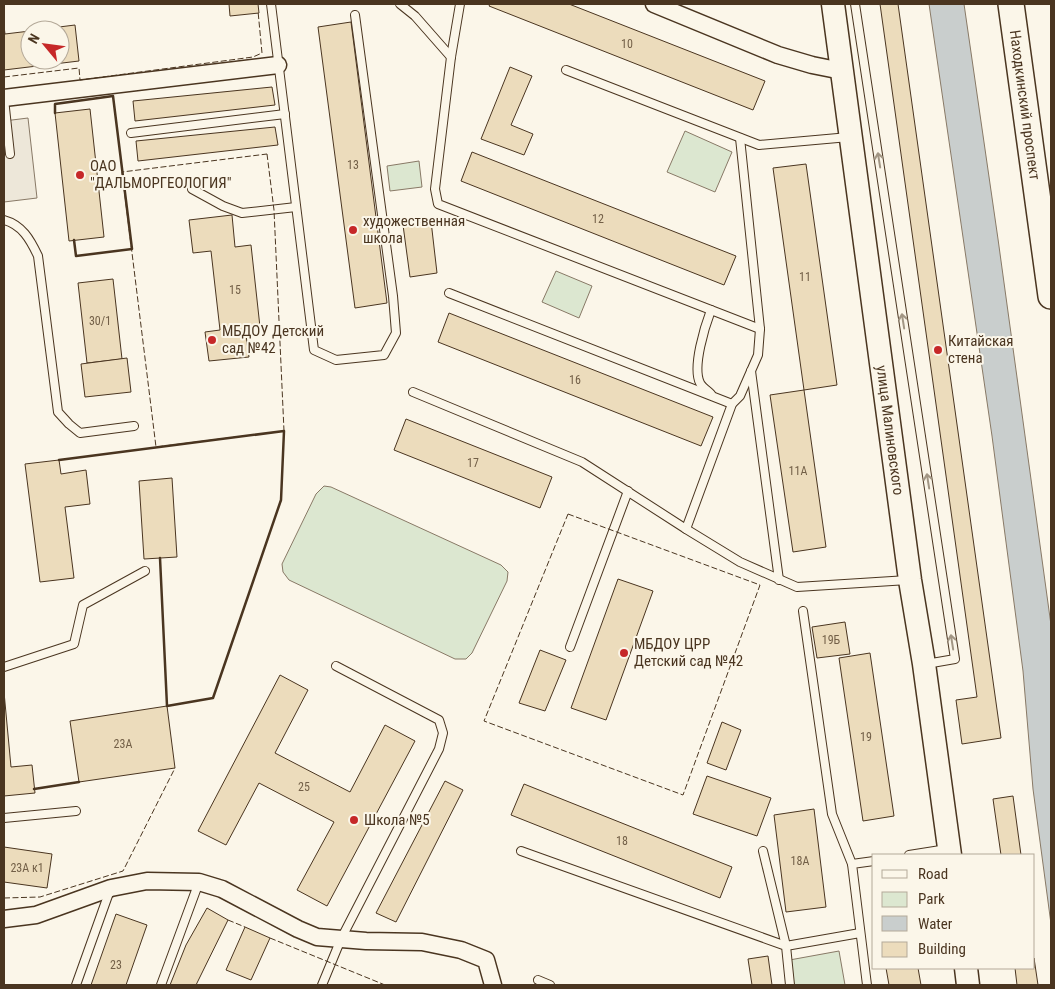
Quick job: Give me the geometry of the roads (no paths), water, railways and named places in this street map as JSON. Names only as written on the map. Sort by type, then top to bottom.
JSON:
[{"type":"main road","name":"улица Малиновского","points":[[833,4],[910,580],[924,664],[950,852]]},
{"type":"main road","name":"Находкинский проспект","points":[[1011,4],[1047,235],[1051,296]]},
{"type":"main road","points":[[966,969],[968,985]]},
{"type":"street","points":[[654,4],[778,55],[842,71]]},
{"type":"street","points":[[4,98],[278,65]]},
{"type":"street","points":[[4,919],[36,915],[111,888],[147,881],[199,882],[222,889],[317,937],[366,941],[422,942],[461,950],[486,960],[493,985]]},
{"type":"lane","points":[[271,4],[314,350],[336,360],[384,355],[396,333],[393,296],[356,15]]},
{"type":"lane","points":[[400,4],[415,16],[452,57]]},
{"type":"lane","points":[[460,4],[436,189],[438,204],[760,329]]},
{"type":"lane","points":[[855,4],[955,659],[924,664]]},
{"type":"lane","points":[[566,70],[759,145],[852,137]]},
{"type":"lane","points":[[4,98],[10,154]]},
{"type":"lane","points":[[131,132],[285,114]]},
{"type":"lane","points":[[686,529],[732,404],[740,396],[758,355],[760,329],[740,138]]},
{"type":"lane","points":[[192,189],[223,206],[242,213],[296,207]]},
{"type":"lane","points":[[4,220],[15,223],[29,238],[38,256],[58,412],[80,433],[134,426]]},
{"type":"lane","points":[[449,292],[732,404]]},
{"type":"lane","points":[[711,310],[702,336],[698,363],[699,382],[713,397]]},
{"type":"lane","points":[[751,371],[779,580]]},
{"type":"lane","points":[[413,392],[582,462],[740,562],[797,587],[910,580]]},
{"type":"lane","points":[[570,647],[628,491]]},
{"type":"lane","points":[[4,667],[74,644],[83,605],[145,571]]},
{"type":"lane","points":[[803,611],[832,814],[852,864],[867,985]]},
{"type":"lane","points":[[322,985],[341,939],[439,749],[444,733],[439,720],[336,666]]},
{"type":"lane","points":[[4,818],[76,811]]},
{"type":"lane","points":[[521,851],[786,946],[860,933]]},
{"type":"lane","points":[[763,851],[786,946],[790,985]]},
{"type":"lane","points":[[923,854],[950,852]]},
{"type":"lane","points":[[852,864],[872,860]]},
{"type":"lane","points":[[161,985],[199,882]]},
{"type":"lane","points":[[76,985],[111,888]]},
{"type":"lane","points":[[538,980],[550,985]]},
{"type":"water","points":[[929,4],[964,4],[1051,625],[1051,924],[1033,789],[1023,671],[992,436]]},
{"type":"place","name":"ОАО \"ДАЛЬМОРГЕОЛОГИЯ\"","points":[[80,175]]},
{"type":"place","name":"художественная школа","points":[[353,230]]},
{"type":"place","name":"МБДОУ Детский сад №42","points":[[212,340]]},
{"type":"place","name":"Китайская стена","points":[[938,350]]},
{"type":"place","name":"МБДОУ ЦРР Детский сад №42","points":[[624,653]]},
{"type":"place","name":"Школа №5","points":[[354,820]]}]
